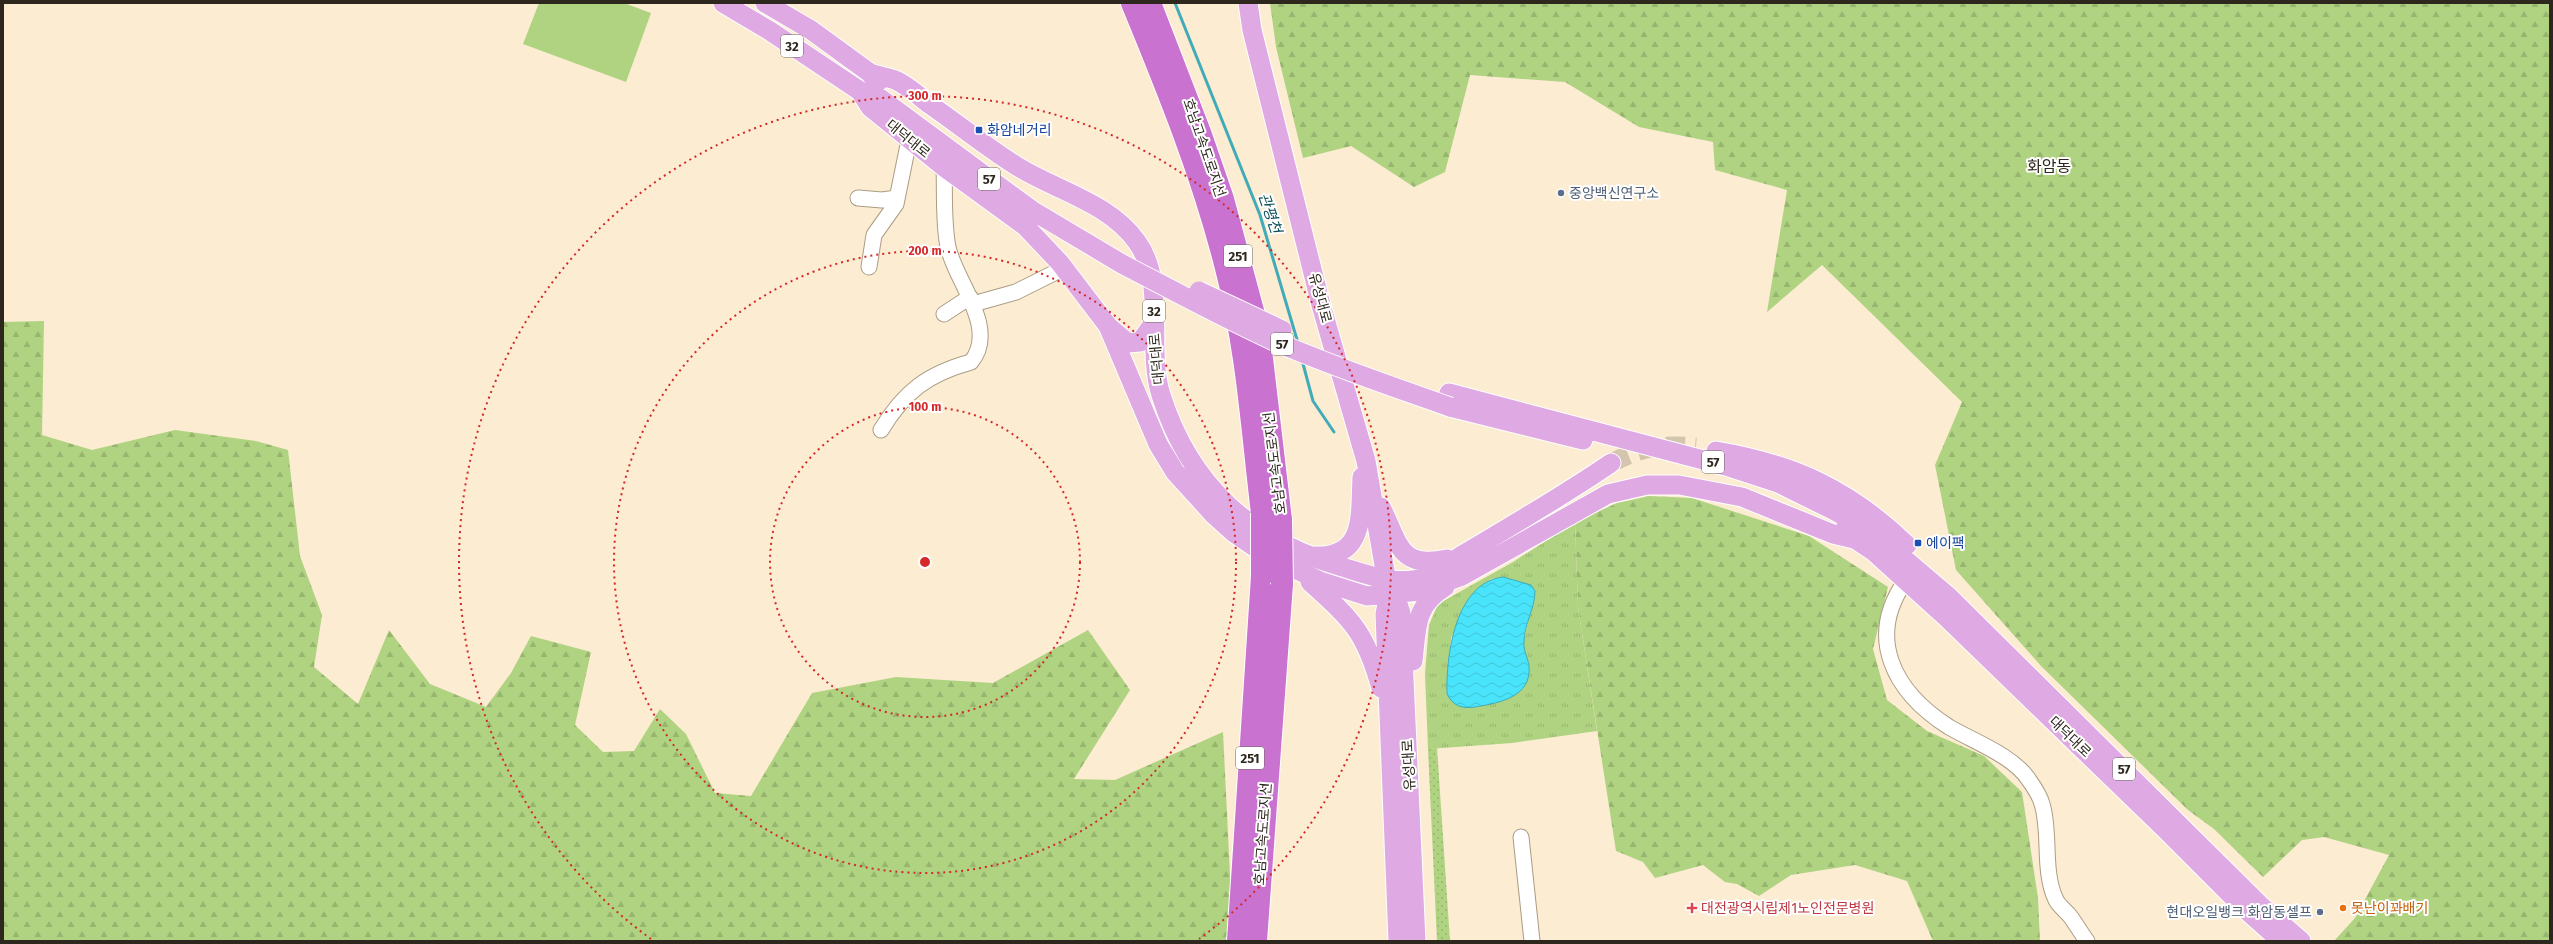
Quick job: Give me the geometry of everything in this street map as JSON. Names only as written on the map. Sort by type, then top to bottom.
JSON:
[{"type":"highway","points":[[1121,3],[1172,126],[1187,139]]},
{"type":"highway","name":"호남고속도로지선","points":[[1132,3],[1187,139],[1226,268],[1240,332],[1272,516],[1296,570],[1256,941]]},
{"type":"highway","name":"호남고속도로지선","points":[[1150,3],[1201,135],[1220,192],[1259,332],[1272,516],[1262,576],[1238,941]]},
{"type":"main road","name":"대덕대로","points":[[723,3],[770,31],[860,91],[877,96],[1032,211],[1124,258]]},
{"type":"main road","name":"대덕대로","points":[[765,3],[811,30],[870,73],[885,92],[1124,258]]},
{"type":"main road","name":"유성대로","points":[[1248,3],[1252,30],[1321,305],[1363,449],[1388,587],[1385,614],[1398,941]]},
{"type":"main road","name":"대덕대로","points":[[870,73],[896,80],[1016,166],[1118,220],[1137,241],[1145,255],[1153,290],[1158,387],[1173,428],[1197,472],[1230,510],[1254,527],[1296,570]]},
{"type":"main road","name":"대덕대로","points":[[860,91],[870,107],[909,140],[1025,226],[1064,268],[1108,326],[1158,444],[1175,472],[1234,534],[1266,555],[1333,586],[1367,596],[1388,587]]},
{"type":"main road","name":"57","points":[[1124,258],[1200,291],[1299,338],[1380,370],[1449,400],[1705,469],[1759,489],[1823,518],[1854,538]]},
{"type":"main road","points":[[1108,326],[1128,343],[1140,342],[1154,323]]},
{"type":"main road","name":"57","points":[[1449,400],[1658,447],[1778,483],[1835,511],[1875,534],[1948,596]]},
{"type":"main road","points":[[1696,448],[1776,466],[1824,483],[1845,495],[1888,527],[1919,557],[1938,579],[1948,596]]},
{"type":"main road","points":[[1296,570],[1325,556],[1340,554],[1355,536],[1360,524],[1363,449]]},
{"type":"main road","points":[[1388,587],[1415,580],[1444,567],[1565,495],[1611,463]]},
{"type":"main road","points":[[1406,712],[1416,632],[1421,612],[1433,594],[1462,576],[1608,494],[1647,484],[1679,485],[1742,497],[1833,534],[1854,538]]},
{"type":"main road","points":[[1372,492],[1401,550],[1407,556],[1428,563],[1462,555]]},
{"type":"main road","name":"대덕대로","points":[[1854,538],[1873,551],[1906,580],[2166,830],[2246,910],[2281,941]]},
{"type":"main road","points":[[1296,570],[1323,577],[1331,574],[1327,563],[1388,587],[1416,592],[1462,576]]},
{"type":"main road","name":"32","points":[[1296,570],[1344,612],[1365,642],[1382,692],[1391,738]]},
{"type":"main road","name":"유성대로","points":[[1388,587],[1398,604],[1400,613],[1416,941]]},
{"type":"main road","name":"대덕대로","points":[[1948,596],[2262,907],[2301,941]]},
{"type":"street","points":[[869,267],[874,235],[891,213],[897,198],[909,140]]},
{"type":"street","points":[[881,430],[896,405],[924,380],[971,362],[974,359],[981,341],[972,301],[948,248],[944,167]]},
{"type":"street","points":[[858,198],[882,200],[897,198]]},
{"type":"street","points":[[944,314],[972,301],[1016,292],[1064,268]]},
{"type":"street","points":[[1906,580],[1895,596],[1886,626],[1888,656],[1896,672],[1912,695],[1928,711],[1950,727],[1982,743],[2013,764],[2028,778],[2042,804],[2048,868],[2057,901],[2087,941]]},
{"type":"street","points":[[1521,837],[1532,941]]},
{"type":"green space","points":[[539,3],[624,3],[651,13],[626,82],[523,44]]},
{"type":"green space","points":[[1270,3],[2550,3],[2550,941],[2334,941],[2355,918],[2389,855],[2324,837],[2302,840],[2263,877],[2214,829],[2188,810],[2041,666],[1956,570],[1935,465],[1962,402],[1822,265],[1767,312],[1787,190],[1715,170],[1713,142],[1639,127],[1565,82],[1470,75],[1445,172],[1414,187],[1351,146],[1303,158],[1276,47]]},
{"type":"green space","points":[[44,321],[42,435],[92,450],[175,430],[256,441],[288,450],[300,556],[322,615],[314,667],[358,704],[389,630],[430,684],[486,707],[511,673],[531,636],[591,652],[575,725],[603,752],[634,751],[660,709],[686,734],[715,793],[751,796],[812,693],[896,677],[993,683],[1088,630],[1130,690],[1074,779],[1115,780],[1223,732],[1232,916],[1230,941],[3,941],[3,322]]},
{"type":"green space","points":[[1649,496],[1692,498],[1809,536],[1888,587],[1873,649],[1887,700],[1927,731],[1984,756],[2022,792],[2038,898],[2040,941],[1933,941],[1907,881],[1855,865],[1791,875],[1759,896],[1737,884],[1725,882],[1703,865],[1655,878],[1643,862],[1616,851],[1578,607],[1575,522],[1617,503]]},
{"type":"green space","points":[[1575,522],[1578,607],[1597,731],[1512,743],[1428,749],[1425,674],[1429,625],[1438,604],[1513,562]],"holes":[[[1503,577],[1528,622],[1523,644],[1529,665],[1447,694],[1451,638],[1472,595],[1491,579]]]},
{"type":"green space","points":[[1437,748],[1450,941],[1437,941],[1428,749]]},
{"type":"water","points":[[1503,577],[1531,585],[1535,591],[1535,598],[1524,635],[1524,645],[1529,666],[1529,676],[1520,692],[1512,697],[1475,707],[1466,708],[1458,706],[1449,698],[1447,694],[1449,660],[1457,623],[1464,606],[1474,592],[1487,582]]},
{"type":"waterway","name":"관평천","points":[[1175,3],[1260,215],[1298,343]]},
{"type":"waterway","name":"관평천","points":[[1302,360],[1313,401],[1334,432]]},
{"type":"tunnel","points":[[1611,463],[1633,453],[1652,448],[1672,446],[1696,447]]},
{"type":"place","name":"화암네거리","points":[[979,130]]},
{"type":"place","name":"중앙백신연구소","points":[[1561,193]]},
{"type":"place","name":"에이팩","points":[[1918,543]]},
{"type":"place","name":"대전광역시립제1노인전문병원","points":[[1692,908]]},
{"type":"place","name":"못난이꽈배기","points":[[2343,908]]},
{"type":"place","name":"현대오일뱅크 화암동셀프","points":[[2320,912]]},
{"type":"district","name":"화암동","points":[[2049,166]]}]
